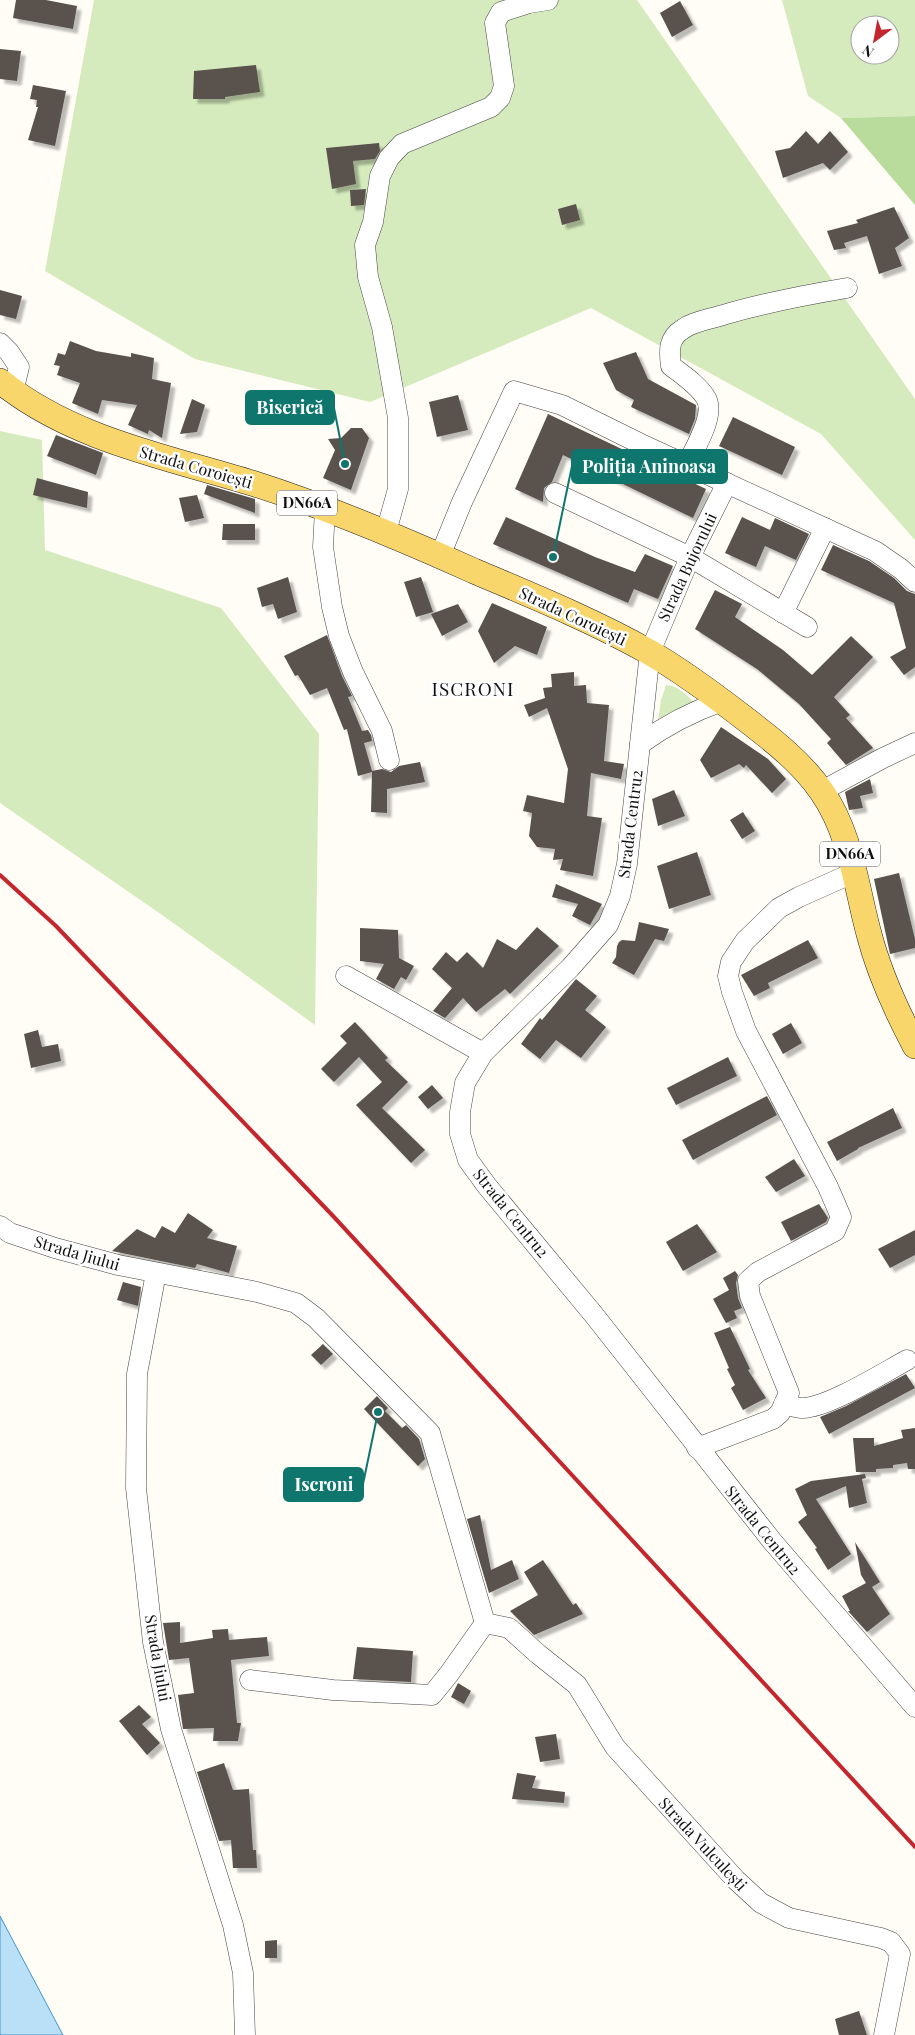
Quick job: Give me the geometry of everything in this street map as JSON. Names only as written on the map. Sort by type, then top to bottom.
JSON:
[{"type":"main road","name":"Strada Coroiești","points":[[16,393],[66,422],[125,446],[159,458],[257,485],[386,532],[576,616],[650,652],[722,701],[775,742],[822,792],[838,822],[855,872],[878,966],[915,1046]]},
{"type":"street","points":[[386,532],[398,489],[398,418],[382,327],[368,277],[365,252],[365,245],[373,222],[380,176],[389,158],[402,144],[491,107],[500,98],[504,86],[495,24],[501,12],[548,0]]},
{"type":"street","points":[[688,465],[707,423],[708,404],[706,398],[689,380],[671,366],[668,351],[672,340],[683,329],[768,302],[847,288]]},
{"type":"street","points":[[0,343],[19,367],[16,393]]},
{"type":"street","points":[[440,556],[462,502],[514,391],[562,405],[875,551],[901,568],[915,582]]},
{"type":"street","name":"Strada Bujorului","points":[[650,652],[690,557],[727,483]]},
{"type":"street","points":[[555,493],[690,557],[807,627]]},
{"type":"street","points":[[325,509],[323,547],[334,617],[353,672],[382,730],[389,760]]},
{"type":"street","points":[[783,613],[825,528]]},
{"type":"street","name":"Strada Centru2","points":[[650,652],[627,864],[620,896],[608,925],[570,968],[483,1053],[465,1083],[460,1112],[460,1134],[468,1160],[487,1186],[594,1315],[772,1541],[915,1707]]},
{"type":"street","points":[[640,744],[662,728],[692,712],[722,701]]},
{"type":"street","points":[[822,792],[915,743]]},
{"type":"street","points":[[697,1448],[773,1419],[780,1413],[789,1393],[750,1296],[748,1281],[758,1272],[835,1231],[841,1217],[828,1186],[746,1030],[728,976],[731,962],[745,941],[779,908],[855,872]]},
{"type":"street","points":[[346,976],[483,1053]]},
{"type":"street","name":"Strada Jiului","points":[[0,1226],[10,1233],[55,1248],[156,1273],[257,1292],[296,1303],[316,1318],[430,1433],[485,1623]]},
{"type":"street","name":"Strada Jiului","points":[[156,1273],[137,1374],[136,1488],[153,1642],[172,1729],[233,1925],[243,1973],[245,2035]]},
{"type":"street","points":[[784,1404],[802,1408],[816,1406],[846,1393],[907,1360]]},
{"type":"street","points":[[250,1680],[333,1690],[432,1695],[450,1674],[485,1623]]},
{"type":"street","name":"Strada Vulculești","points":[[485,1623],[509,1628],[577,1685],[615,1747],[736,1880],[760,1903],[788,1918],[881,1938],[891,1942],[900,1954],[884,2035]]},
{"type":"green space","points":[[94,0],[637,0],[915,399],[915,540],[821,434],[591,308],[370,402],[195,359],[45,271]]},
{"type":"green space","points":[[782,0],[915,0],[915,116],[841,118],[808,96]]},
{"type":"green space","points":[[915,116],[915,205],[841,118]]},
{"type":"green space","points":[[0,431],[42,440],[45,550],[221,608],[319,734],[315,1025],[165,917],[0,803]]},
{"type":"green space","points":[[666,685],[670,685],[683,692],[696,705],[658,722],[661,700]]},
{"type":"water","points":[[0,1916],[63,2035],[0,2035]]},
{"type":"building","points":[[16,0],[46,0],[77,6],[73,29],[13,18]]},
{"type":"building","points":[[680,1],[693,25],[672,37],[660,13]]},
{"type":"building","points":[[0,49],[21,51],[17,81],[0,79]]},
{"type":"building","points":[[256,65],[260,92],[225,97],[225,99],[193,99],[194,71]]},
{"type":"building","points":[[33,85],[66,91],[55,146],[28,140],[38,107],[36,107],[37,100],[30,99]]},
{"type":"building","points":[[806,131],[818,144],[830,131],[848,152],[830,170],[823,163],[783,178],[775,151],[790,148]]},
{"type":"building","points":[[379,143],[380,151],[375,159],[353,161],[356,184],[332,189],[326,148]]},
{"type":"building","points":[[366,189],[364,205],[351,206],[350,190]]},
{"type":"building","points":[[576,204],[580,220],[562,225],[558,209]]},
{"type":"building","points":[[894,207],[909,238],[895,248],[902,266],[879,274],[867,236],[844,243],[846,248],[834,250],[827,231],[858,223],[856,220]]},
{"type":"building","points":[[0,290],[22,296],[16,319],[0,315]]},
{"type":"building","points":[[70,341],[96,351],[131,357],[131,353],[154,358],[152,379],[171,383],[162,438],[149,430],[148,434],[128,425],[137,405],[102,400],[98,414],[72,403],[80,383],[57,375],[60,366],[54,365],[58,353],[65,355]]},
{"type":"building","points":[[636,352],[648,379],[696,405],[695,419],[689,434],[631,407],[634,400],[616,390],[603,363]]},
{"type":"building","points":[[458,395],[468,430],[437,437],[429,402]]},
{"type":"building","points":[[192,399],[205,405],[197,432],[180,434]]},
{"type":"building","points":[[548,414],[706,489],[693,518],[563,455],[552,482],[544,488],[543,502],[515,489]]},
{"type":"building","points":[[733,417],[795,447],[782,475],[719,446]]},
{"type":"building","points":[[351,428],[362,428],[369,438],[351,490],[323,478],[335,450],[328,439],[341,438]]},
{"type":"building","points":[[56,435],[103,453],[96,475],[47,456]]},
{"type":"building","points":[[37,478],[88,492],[87,508],[33,495]]},
{"type":"building","points":[[207,485],[255,499],[255,513],[204,494]]},
{"type":"building","points":[[197,495],[204,518],[185,522],[179,498]]},
{"type":"building","points":[[506,517],[595,557],[635,572],[645,554],[673,566],[658,599],[634,589],[628,603],[493,544]]},
{"type":"building","points":[[742,517],[770,530],[775,518],[809,534],[796,560],[765,546],[756,567],[725,553]]},
{"type":"building","points":[[223,524],[255,524],[255,540],[222,540]]},
{"type":"building","points":[[833,545],[869,561],[894,578],[907,591],[915,594],[915,667],[904,675],[890,657],[906,648],[894,603],[821,570]]},
{"type":"building","points":[[288,577],[297,612],[278,619],[273,604],[262,607],[257,588]]},
{"type":"building","points":[[421,577],[433,612],[416,617],[404,582]]},
{"type":"building","points":[[715,590],[742,604],[735,617],[783,650],[812,675],[851,636],[873,657],[834,697],[850,715],[846,718],[873,748],[846,765],[827,743],[831,739],[799,704],[757,669],[695,629]]},
{"type":"building","points":[[492,603],[547,627],[537,655],[515,646],[494,663],[478,631]]},
{"type":"building","points":[[458,604],[468,622],[442,636],[431,614]]},
{"type":"building","points":[[327,635],[342,676],[352,696],[348,697],[362,731],[368,730],[371,735],[372,741],[364,743],[372,771],[382,769],[391,772],[399,766],[420,762],[425,782],[387,789],[387,813],[371,812],[372,772],[358,776],[347,729],[344,730],[327,688],[310,695],[298,675],[295,676],[284,656]]},
{"type":"building","points":[[574,672],[574,686],[586,685],[587,703],[609,705],[604,761],[624,764],[621,779],[591,773],[587,816],[602,818],[593,876],[560,870],[563,859],[553,860],[555,849],[537,847],[529,836],[532,813],[523,811],[527,795],[564,803],[568,769],[547,708],[529,717],[524,705],[545,698],[543,688],[552,687],[551,674]]},
{"type":"building","points":[[721,727],[768,759],[786,779],[772,793],[746,765],[744,768],[739,764],[711,778],[700,760]]},
{"type":"building","points":[[870,779],[873,793],[860,796],[863,808],[849,810],[845,792]]},
{"type":"building","points":[[674,790],[685,816],[658,826],[652,799]]},
{"type":"building","points":[[743,812],[755,831],[742,839],[730,820]]},
{"type":"building","points":[[697,852],[711,895],[669,909],[657,866]]},
{"type":"building","points":[[899,873],[915,939],[915,948],[890,954],[874,879]]},
{"type":"building","points":[[556,884],[602,904],[590,925],[572,916],[578,904],[552,897]]},
{"type":"building","points":[[639,922],[669,929],[664,941],[655,939],[634,975],[612,963],[616,957],[619,942],[622,940],[635,941]]},
{"type":"building","points":[[537,927],[559,946],[510,994],[505,989],[476,1012],[463,998],[445,1018],[433,1011],[452,988],[432,969],[446,952],[457,962],[467,952],[483,968],[497,939],[516,950]]},
{"type":"building","points":[[360,928],[398,930],[399,958],[414,966],[406,980],[401,977],[394,989],[376,979],[384,964],[360,961]]},
{"type":"building","points":[[808,940],[818,958],[768,983],[770,988],[754,996],[741,975]]},
{"type":"building","points":[[576,979],[597,996],[585,1010],[606,1027],[581,1058],[556,1040],[540,1059],[521,1044],[540,1018],[542,1020]]},
{"type":"building","points":[[355,1022],[388,1058],[385,1060],[408,1082],[382,1108],[425,1150],[411,1163],[356,1105],[382,1082],[359,1057],[334,1082],[321,1069],[347,1043],[340,1036]]},
{"type":"building","points":[[791,1023],[802,1043],[783,1054],[772,1034]]},
{"type":"building","points":[[38,1030],[42,1047],[58,1044],[61,1061],[31,1068],[24,1034]]},
{"type":"building","points":[[728,1057],[737,1076],[676,1105],[667,1088]]},
{"type":"building","points":[[432,1085],[443,1098],[428,1109],[418,1097]]},
{"type":"building","points":[[767,1096],[777,1115],[693,1160],[682,1140]]},
{"type":"building","points":[[893,1108],[902,1128],[858,1148],[837,1161],[827,1142]]},
{"type":"building","points":[[794,1159],[805,1176],[776,1192],[765,1177]]},
{"type":"building","points":[[819,1204],[828,1218],[826,1222],[791,1241],[781,1222]]},
{"type":"building","points":[[188,1213],[213,1230],[207,1238],[237,1246],[229,1273],[197,1264],[195,1268],[112,1251],[137,1229],[155,1238],[162,1226],[175,1233]]},
{"type":"building","points":[[697,1224],[717,1252],[683,1271],[666,1242]]},
{"type":"building","points":[[915,1230],[915,1255],[890,1268],[878,1249]]},
{"type":"building","points":[[735,1271],[738,1275],[736,1283],[738,1298],[742,1308],[734,1311],[737,1318],[726,1323],[713,1299],[729,1290],[723,1278]]},
{"type":"building","points":[[123,1282],[141,1287],[138,1306],[117,1300]]},
{"type":"building","points":[[730,1327],[750,1369],[748,1370],[766,1398],[743,1410],[731,1388],[735,1385],[714,1333]]},
{"type":"building","points":[[323,1344],[333,1354],[321,1365],[311,1355]]},
{"type":"building","points":[[906,1374],[915,1388],[829,1434],[820,1417],[846,1406]]},
{"type":"building","points":[[377,1396],[388,1408],[385,1411],[402,1428],[406,1425],[419,1439],[425,1459],[418,1466],[364,1409]]},
{"type":"building","points":[[915,1428],[915,1469],[908,1469],[907,1463],[893,1465],[893,1468],[876,1469],[876,1472],[856,1472],[853,1438],[874,1438],[874,1446],[903,1438],[901,1430]]},
{"type":"building","points":[[865,1474],[866,1478],[862,1479],[867,1503],[849,1508],[846,1486],[816,1499],[851,1554],[828,1570],[815,1549],[817,1548],[798,1522],[807,1515],[795,1489],[811,1481]]},
{"type":"building","points":[[480,1515],[491,1570],[512,1560],[519,1579],[489,1593],[467,1519]]},
{"type":"building","points":[[855,1542],[880,1582],[872,1587],[890,1614],[867,1632],[848,1611],[850,1611],[842,1596],[866,1583],[861,1575]]},
{"type":"building","points":[[543,1560],[573,1605],[576,1603],[583,1614],[534,1635],[510,1611],[538,1595],[524,1572]]},
{"type":"building","points":[[180,1622],[180,1643],[213,1638],[212,1630],[228,1629],[229,1640],[267,1637],[269,1656],[231,1660],[237,1723],[241,1723],[238,1741],[213,1741],[214,1728],[183,1729],[178,1695],[194,1693],[189,1658],[169,1660],[163,1623]]},
{"type":"building","points":[[357,1647],[413,1651],[411,1682],[353,1679]]},
{"type":"building","points":[[458,1683],[471,1691],[464,1704],[451,1697]]},
{"type":"building","points":[[139,1705],[151,1717],[142,1724],[160,1743],[147,1755],[119,1721]]},
{"type":"building","points":[[556,1734],[560,1759],[540,1762],[535,1737]]},
{"type":"building","points":[[224,1763],[233,1790],[249,1789],[253,1850],[256,1850],[257,1868],[233,1868],[231,1840],[219,1841],[197,1772]]},
{"type":"building","points":[[517,1773],[536,1776],[532,1788],[565,1792],[564,1803],[512,1799]]},
{"type":"building","points":[[277,1940],[277,1958],[265,1958],[265,1941]]},
{"type":"building","points":[[859,2011],[867,2035],[839,2035],[835,2019]]},
{"type":"railway","points":[[0,875],[56,926],[334,1217],[915,1847]]},
{"type":"place","name":"Biserică","points":[[345,464]]},
{"type":"place","name":"Poliția Aninoasa","points":[[553,557]]},
{"type":"place","name":"Iscroni","points":[[378,1412]]},
{"type":"district","name":"ISCRONI","points":[[473,689]]}]
